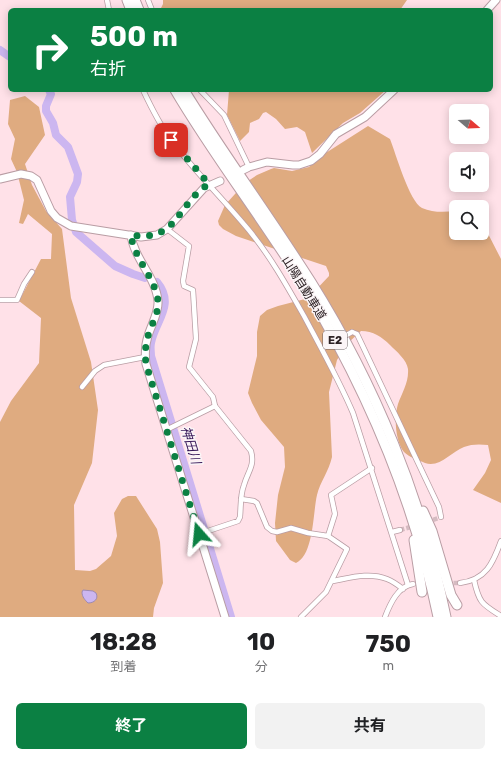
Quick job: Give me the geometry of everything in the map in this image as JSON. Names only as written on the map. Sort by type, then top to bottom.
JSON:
[{"type":"highway","name":"山陽自動車道","points":[[176,92],[208,143],[304,286],[345,358],[374,417],[398,478],[418,536],[438,617]]},
{"type":"highway","name":"山陽自動車道","points":[[185,92],[311,281],[352,354],[389,433],[423,526],[446,617]]},
{"type":"highway","points":[[389,433],[432,531],[451,595],[458,605]]},
{"type":"highway","points":[[398,478],[413,533],[422,592]]},
{"type":"street","points":[[489,8],[496,0]]},
{"type":"street","points":[[144,92],[158,120],[171,140],[252,234],[266,254],[324,348],[343,389],[353,413],[392,532],[411,584],[395,596],[385,617]]},
{"type":"street","points":[[202,92],[224,115],[246,168],[267,162],[299,165],[311,161],[320,154],[336,134],[366,116],[392,92]]},
{"type":"street","points":[[0,179],[21,174],[31,176],[37,180],[45,200],[57,218],[74,226],[147,237],[157,235],[167,229],[204,188],[209,184],[220,181]]},
{"type":"street","points":[[167,229],[189,246],[183,281],[184,286],[192,290],[196,339],[189,367],[213,397],[214,406],[251,451],[253,458],[253,464],[243,486],[240,517],[238,521],[203,533]]},
{"type":"street","points":[[131,235],[132,244],[156,290],[158,300],[156,316],[147,338],[145,357],[152,384],[170,428],[203,533],[225,617]]},
{"type":"street","points":[[0,300],[17,300],[24,284],[32,272]]},
{"type":"street","points":[[324,348],[352,332],[357,334],[439,507],[441,518]]},
{"type":"street","points":[[82,387],[95,371],[104,365],[145,357]]},
{"type":"street","points":[[170,428],[214,406]]},
{"type":"street","points":[[328,536],[335,514],[331,495],[372,468]]},
{"type":"street","points":[[241,499],[254,501],[257,503],[267,527],[272,531],[277,532],[291,528],[308,533],[328,536],[347,549],[333,581],[326,592],[301,617]]},
{"type":"street","points":[[392,532],[400,530]]},
{"type":"street","points":[[460,583],[474,580],[482,575],[495,557],[501,541]]},
{"type":"street","points":[[333,581],[376,576],[387,579],[403,589]]},
{"type":"street","points":[[474,580],[477,596],[481,602],[501,616]]},
{"type":"shaded area","points":[[163,0],[407,0],[401,8],[161,8]]},
{"type":"shaded area","points":[[229,92],[384,92],[360,113],[343,123],[312,153],[305,132],[297,127],[285,129],[276,119],[266,112],[263,113],[259,119],[250,123],[249,132],[240,141],[227,115]]},
{"type":"shaded area","points":[[25,96],[39,107],[45,135],[25,164],[32,185],[46,211],[62,229],[71,298],[91,362],[98,410],[92,463],[74,505],[75,570],[90,571],[96,569],[111,556],[117,536],[114,513],[122,499],[128,496],[136,496],[157,529],[160,542],[163,583],[154,608],[153,617],[0,617],[0,422],[11,401],[39,363],[41,318],[19,301],[41,259],[51,259],[52,234],[28,214],[23,224],[19,223],[24,200],[17,172],[11,159],[15,139],[8,124],[10,100]]},
{"type":"shaded area","points":[[368,126],[390,139],[399,166],[417,204],[430,211],[449,212],[449,240],[489,240],[489,236],[501,259],[501,503],[473,490],[485,473],[491,460],[488,445],[476,444],[467,446],[459,449],[441,461],[430,464],[414,458],[404,452],[397,435],[396,415],[408,374],[406,362],[384,339],[373,333],[361,331],[348,343],[337,360],[329,392],[332,457],[317,495],[310,542],[302,558],[296,563],[290,560],[276,541],[275,523],[278,495],[285,467],[284,447],[261,420],[248,393],[257,356],[257,332],[260,316],[267,310],[305,299],[312,294],[329,276],[329,273],[326,266],[236,236],[223,229],[219,225],[218,221],[225,205],[245,183],[257,175],[274,168],[292,171],[309,167],[321,156]]},
{"type":"shaded area","points":[[83,590],[93,591],[96,593],[97,597],[92,602],[88,603],[83,595]]},
{"type":"waterway","name":"神田川","points":[[0,50],[8,56]]},
{"type":"waterway","name":"神田川","points":[[50,92],[51,94],[46,106],[46,111],[53,123],[56,135],[68,147],[78,174],[77,182],[70,197],[72,220],[76,232],[115,266],[145,278]]},
{"type":"waterway","name":"神田川","points":[[157,282],[165,298],[165,306],[153,335],[151,343],[151,356],[231,617]]},
{"type":"tunnel","points":[[427,522],[441,517]]},
{"type":"tunnel","points":[[400,530],[414,526]]},
{"type":"tunnel","points":[[447,583],[460,583]]},
{"type":"route","points":[[171,140],[209,184],[194,198],[173,224],[167,229],[157,235],[147,237],[131,235],[135,252],[156,290],[158,300],[156,316],[147,338],[145,357],[146,364],[199,534]]}]
